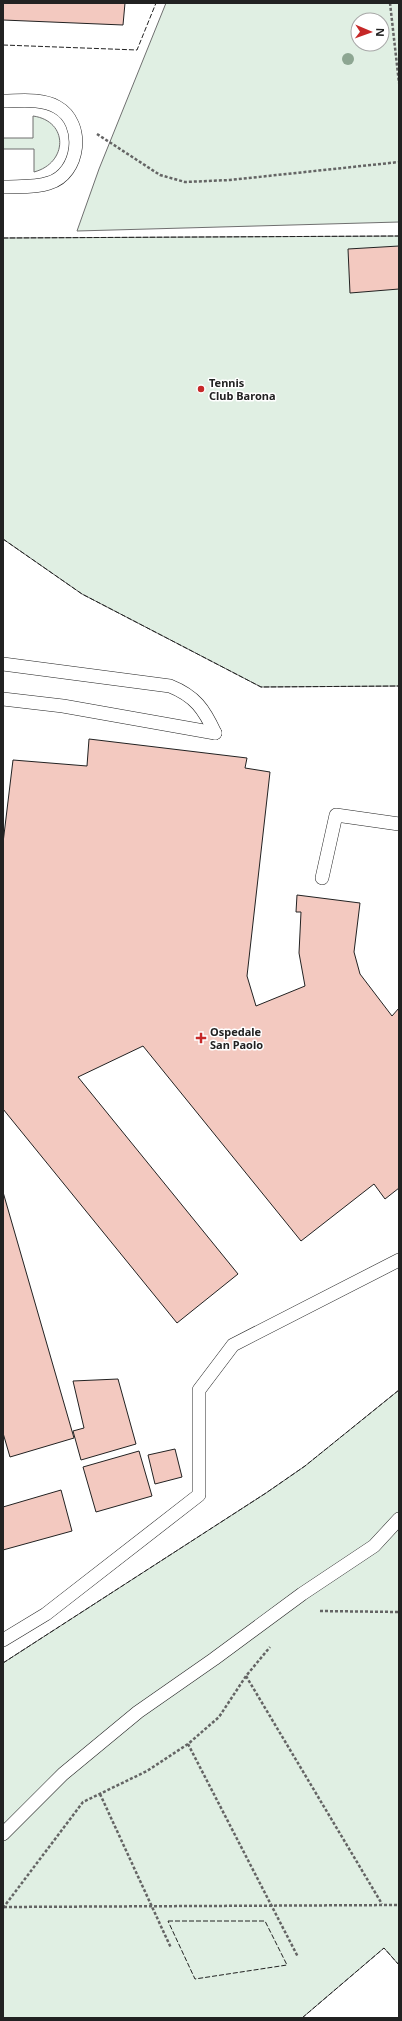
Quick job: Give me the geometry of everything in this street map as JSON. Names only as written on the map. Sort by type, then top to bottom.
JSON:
[{"type":"lane","points":[[3,101],[38,101],[59,108],[69,118],[75,130],[76,145],[72,163],[63,175],[57,179],[50,183],[36,186],[3,187]]},
{"type":"lane","points":[[3,664],[170,686],[187,693],[206,712],[215,733],[63,706],[3,699]]},
{"type":"lane","points":[[322,878],[336,815],[399,824]]},
{"type":"lane","points":[[3,1640],[46,1614],[199,1495],[199,1390],[233,1346],[399,1260]]},
{"type":"lane","points":[[3,1834],[63,1774],[138,1712],[214,1659],[302,1594],[374,1546],[399,1519]]},
{"type":"path","points":[[390,3],[399,84]]},
{"type":"path","points":[[92,131],[160,175],[184,182],[230,180],[399,162]]},
{"type":"path","points":[[316,1611],[399,1612]]},
{"type":"path","points":[[3,1907],[83,1802],[148,1771],[188,1744],[219,1717],[246,1676],[271,1646]]},
{"type":"path","points":[[246,1676],[382,1905]]},
{"type":"path","points":[[188,1744],[298,1957]]},
{"type":"path","points":[[100,1794],[171,1948]]},
{"type":"path","points":[[3,1907],[399,1905]]},
{"type":"green space","points":[[166,3],[399,3],[399,222],[77,231],[99,169]]},
{"type":"green space","points":[[33,116],[45,119],[53,126],[58,134],[60,142],[58,152],[53,160],[45,167],[34,172],[34,149],[3,149],[3,138],[33,138]]},
{"type":"green space","name":"Tennis Club Barona","points":[[399,236],[399,686],[261,687],[82,594],[3,539],[3,238]]},
{"type":"green space","points":[[399,1390],[399,1965],[384,1948],[302,2018],[3,2018],[3,1663],[266,1493],[305,1466]]},
{"type":"building","points":[[3,3],[125,3],[123,25],[3,20]]},
{"type":"building","points":[[399,246],[399,289],[350,293],[348,249]]},
{"type":"building","points":[[89,739],[247,758],[245,768],[270,772],[247,976],[256,1006],[305,986],[299,953],[301,912],[296,912],[297,895],[360,903],[354,952],[360,974],[392,1016],[399,1008],[399,1188],[385,1199],[374,1184],[301,1241],[143,1046],[78,1077],[238,1274],[177,1323],[3,1109],[3,843],[13,760],[87,766]]},
{"type":"building","points":[[3,1192],[74,1438],[10,1457],[3,1433]]},
{"type":"building","points":[[118,1379],[136,1444],[81,1460],[73,1431],[84,1428],[73,1381]]},
{"type":"building","points":[[175,1449],[182,1477],[155,1484],[148,1455]]},
{"type":"building","points":[[139,1451],[152,1496],[96,1512],[83,1467]]},
{"type":"building","points":[[61,1490],[72,1531],[3,1550],[3,1507]]},
{"type":"fence","points":[[3,45],[137,50],[156,3]]},
{"type":"fence","points":[[3,238],[399,236]]},
{"type":"fence","points":[[3,539],[82,594],[261,687],[399,686]]},
{"type":"fence","points":[[3,1663],[266,1493],[305,1466],[399,1390]]},
{"type":"fence","points":[[168,1921],[265,1921],[287,1965],[195,1979],[168,1921]]},
{"type":"fence","points":[[302,2018],[384,1948],[399,1965]]},
{"type":"place","name":"Tennis Club Barona","points":[[201,389]]},
{"type":"place","name":"Ospedale San Paolo","points":[[201,1038]]}]
